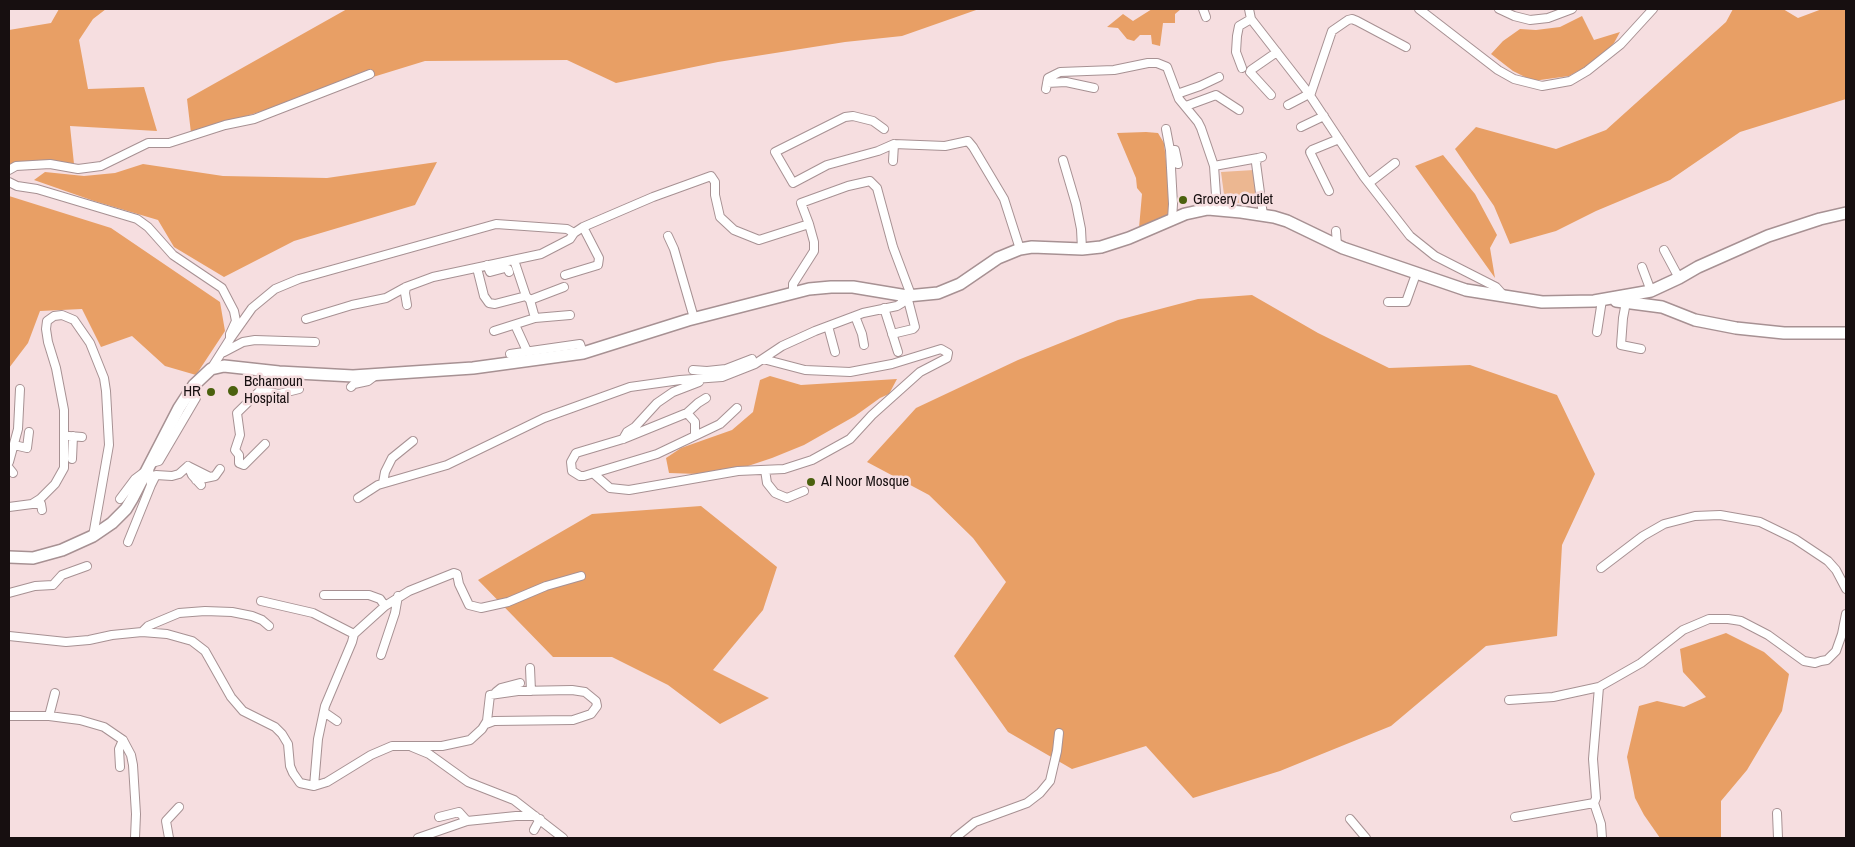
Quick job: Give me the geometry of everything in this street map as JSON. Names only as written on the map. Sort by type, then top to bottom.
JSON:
[{"type":"main road","points":[[9,558],[33,558],[48,555],[93,536],[112,523],[126,509],[179,408],[194,385],[211,369],[229,366],[279,372],[353,376],[473,368],[583,354],[694,318],[793,293],[831,287],[906,295],[938,293],[972,281],[998,258],[1020,249],[1032,247],[1082,249],[1109,245],[1196,211],[1217,209],[1262,215],[1287,221],[1337,245],[1466,290],[1502,294],[1542,302],[1566,303],[1603,300],[1653,290],[1698,267],[1768,236],[1820,218],[1846,213]]},
{"type":"main road","points":[[1653,290],[1662,307]]},
{"type":"main road","points":[[1603,300],[1662,307],[1695,320],[1736,328],[1784,333],[1846,333]]},
{"type":"street","points":[[1203,9],[1206,17]]},
{"type":"street","points":[[1249,9],[1251,19],[1310,95],[1369,183],[1402,228],[1421,246],[1446,263],[1496,287],[1502,294],[1506,284]]},
{"type":"street","points":[[1419,9],[1498,70],[1514,79],[1542,86],[1570,80],[1587,71],[1620,44],[1653,9]]},
{"type":"street","points":[[1500,9],[1514,16],[1530,20],[1548,18],[1572,9]]},
{"type":"street","points":[[1242,68],[1236,52],[1237,36],[1239,26],[1251,19]]},
{"type":"street","points":[[1288,105],[1310,95],[1332,31],[1348,20],[1357,21],[1406,48]]},
{"type":"street","points":[[1228,34],[1237,36]]},
{"type":"street","points":[[1271,95],[1250,72],[1277,52]]},
{"type":"street","points":[[1094,88],[1066,82],[1047,86],[1048,78],[1060,72],[1114,70],[1157,63],[1167,67],[1177,94],[1201,128],[1214,166],[1217,209]]},
{"type":"street","points":[[9,170],[16,166],[50,164],[78,169],[101,166],[148,143],[169,143],[225,125],[254,119],[370,74]]},
{"type":"street","points":[[1177,94],[1219,77]]},
{"type":"street","points":[[1186,106],[1216,95],[1239,110]]},
{"type":"street","points":[[884,129],[873,121],[853,116],[846,117],[775,152],[793,183],[827,165],[878,151],[894,144],[945,146],[968,141],[974,147],[1004,199],[1020,249]]},
{"type":"street","points":[[1301,127],[1324,116]]},
{"type":"street","points":[[1166,129],[1170,150],[1174,204],[1172,219]]},
{"type":"street","points":[[1310,146],[1338,137]]},
{"type":"street","points":[[1329,191],[1310,152],[1338,137]]},
{"type":"street","points":[[892,160],[894,144]]},
{"type":"street","points":[[1170,150],[1175,150],[1178,164]]},
{"type":"street","points":[[1214,166],[1260,158],[1256,163],[1262,215]]},
{"type":"street","points":[[1063,160],[1076,204],[1081,229],[1082,249]]},
{"type":"street","points":[[1369,183],[1395,163]]},
{"type":"street","points":[[306,319],[352,305],[386,298],[406,287],[433,277],[551,250],[570,239],[574,233],[583,227],[684,185],[711,176],[715,182],[715,195],[720,217],[734,230],[759,240],[809,224]]},
{"type":"street","points":[[793,293],[793,284],[814,250],[814,242],[801,203],[848,186],[870,181],[877,188],[915,327],[892,334]]},
{"type":"street","points":[[9,182],[17,186],[37,189],[126,215],[144,223],[173,254],[222,288],[236,321],[230,334],[230,339]]},
{"type":"street","points":[[211,369],[252,308],[275,289],[299,279],[487,226],[506,224],[566,229],[574,233]]},
{"type":"street","points":[[565,274],[598,265],[599,258],[583,227]]},
{"type":"street","points":[[1336,231],[1337,245]]},
{"type":"street","points":[[668,236],[674,248],[694,318]]},
{"type":"street","points":[[1664,250],[1678,278]]},
{"type":"street","points":[[514,260],[535,318]]},
{"type":"street","points":[[487,265],[490,272],[505,268],[509,272]]},
{"type":"street","points":[[1642,267],[1653,290]]},
{"type":"street","points":[[478,268],[484,296],[489,303],[495,304],[528,298],[564,287]]},
{"type":"street","points":[[1388,302],[1406,302],[1416,274]]},
{"type":"street","points":[[406,287],[407,305]]},
{"type":"street","points":[[358,498],[384,483],[447,465],[544,418],[630,387],[680,380],[705,380],[722,377],[755,364],[792,341],[828,326],[855,316],[902,303],[906,295]]},
{"type":"street","points":[[1597,332],[1603,300]]},
{"type":"street","points":[[1626,302],[1621,345],[1641,349]]},
{"type":"street","points":[[884,308],[898,352]]},
{"type":"street","points":[[72,459],[62,398],[46,329],[47,321],[54,316],[62,315],[74,320],[90,343],[104,378],[106,391],[108,445],[93,536]]},
{"type":"street","points":[[494,330],[535,318],[570,315]]},
{"type":"street","points":[[855,316],[864,345]]},
{"type":"street","points":[[828,326],[835,352]]},
{"type":"street","points":[[516,327],[527,351]]},
{"type":"street","points":[[222,352],[243,342],[279,340],[315,342]]},
{"type":"street","points":[[510,354],[580,344],[583,354]]},
{"type":"street","points":[[594,474],[610,488],[629,490],[738,470],[784,469],[812,460],[850,439],[872,415],[920,372],[947,358],[948,353],[941,349],[892,364],[850,372],[805,370],[764,358],[756,358],[726,370],[693,370]]},
{"type":"street","points":[[264,444],[244,465],[239,463],[239,456],[235,450],[240,435],[238,413],[279,372]]},
{"type":"street","points":[[351,387],[354,384],[368,381],[377,374]]},
{"type":"street","points":[[623,439],[626,432],[635,427],[657,403],[673,392],[705,380]]},
{"type":"street","points":[[9,462],[18,429],[20,389]]},
{"type":"street","points":[[260,390],[262,393],[279,394],[299,389]]},
{"type":"street","points":[[706,398],[687,413],[623,439],[576,454],[573,457],[571,467],[580,476],[594,474],[657,454],[720,424],[737,408]]},
{"type":"street","points":[[687,413],[695,422],[695,435]]},
{"type":"street","points":[[14,445],[27,448],[29,432]]},
{"type":"street","points":[[69,436],[82,437]]},
{"type":"street","points":[[32,504],[47,493],[61,476],[69,436]]},
{"type":"street","points":[[384,483],[385,472],[392,458],[413,441]]},
{"type":"street","points":[[149,466],[151,485]]},
{"type":"street","points":[[120,499],[135,479],[149,466]]},
{"type":"street","points":[[188,466],[199,482],[208,476]]},
{"type":"street","points":[[188,466],[208,476],[215,476],[220,469]]},
{"type":"street","points":[[128,542],[156,475],[172,476],[179,474],[188,466]]},
{"type":"street","points":[[765,470],[767,483],[775,493],[787,498],[804,491]]},
{"type":"street","points":[[9,507],[41,504],[42,510]]},
{"type":"street","points":[[1600,568],[1643,536],[1664,524],[1709,514],[1739,517],[1778,529],[1828,561],[1836,570],[1846,589]]},
{"type":"street","points":[[9,593],[35,586],[53,585],[62,575],[87,566]]},
{"type":"street","points":[[314,786],[318,739],[324,712],[354,634],[385,606],[398,596],[454,573],[457,574],[462,592],[469,605],[481,608],[508,602],[546,586],[581,576]]},
{"type":"street","points":[[324,595],[369,595],[380,599],[385,606]]},
{"type":"street","points":[[381,655],[395,613],[398,596]]},
{"type":"street","points":[[261,601],[313,614],[354,634]]},
{"type":"street","points":[[142,632],[148,626],[179,613],[205,611],[232,612],[252,616],[262,620],[269,626]]},
{"type":"street","points":[[1509,700],[1553,697],[1599,687],[1642,663],[1683,630],[1709,619],[1741,621],[1753,626],[1804,661],[1815,663],[1827,660],[1836,651],[1839,644],[1846,614]]},
{"type":"street","points":[[9,636],[66,642],[142,632],[167,634],[198,645],[209,658],[231,697],[243,711],[275,727],[286,739],[290,766],[300,783],[314,786],[327,782],[371,754],[392,746],[407,746],[430,750],[470,740],[488,721],[490,695],[501,688],[520,683]]},
{"type":"street","points":[[530,668],[531,691]]},
{"type":"street","points":[[1599,687],[1593,759],[1596,798],[1594,803],[1601,824],[1602,838]]},
{"type":"street","points":[[486,724],[494,721],[573,720],[591,714],[597,706],[596,700],[585,692],[572,690],[518,691],[492,694]]},
{"type":"street","points":[[48,716],[55,693]]},
{"type":"street","points":[[324,712],[337,721]]},
{"type":"street","points":[[9,716],[48,716],[80,720],[93,723],[113,732],[123,740],[131,755],[133,765],[136,838]]},
{"type":"street","points":[[955,838],[975,822],[1027,803],[1040,793],[1050,781],[1060,733]]},
{"type":"street","points":[[120,767],[119,749],[123,740]]},
{"type":"street","points":[[430,750],[459,777],[514,800],[563,838]]},
{"type":"street","points":[[1516,817],[1594,803]]},
{"type":"street","points":[[169,838],[166,821],[179,807]]},
{"type":"street","points":[[439,817],[460,812],[467,821]]},
{"type":"street","points":[[1777,813],[1778,838]]},
{"type":"street","points":[[418,838],[467,821],[516,816],[537,818]]},
{"type":"street","points":[[534,830],[537,818]]},
{"type":"street","points":[[1350,819],[1366,838]]},
{"type":"shaded area","points":[[59,9],[106,9],[93,19],[79,40],[88,89],[144,87],[157,131],[70,126],[74,164],[9,164],[9,30],[51,23]]},
{"type":"shaded area","points":[[347,9],[979,9],[902,36],[845,42],[718,62],[616,83],[567,60],[425,61],[191,133],[187,99]]},
{"type":"shaded area","points":[[1152,9],[1181,9],[1175,14],[1175,23],[1163,23],[1160,46],[1152,44],[1151,35],[1140,35],[1134,41],[1127,39],[1118,28],[1107,27],[1123,14],[1133,21]]},
{"type":"shaded area","points":[[1733,9],[1783,9],[1798,18],[1822,9],[1846,9],[1846,99],[1740,132],[1670,180],[1596,211],[1556,231],[1510,244],[1494,206],[1455,149],[1476,127],[1556,149],[1606,130],[1726,22]]},
{"type":"shaded area","points":[[1582,16],[1594,40],[1620,32],[1614,43],[1598,60],[1569,76],[1533,81],[1513,71],[1491,54],[1503,41],[1520,29],[1536,30],[1560,27]]},
{"type":"shaded area","points":[[1117,133],[1158,133],[1164,143],[1171,206],[1170,214],[1139,228],[1142,194],[1137,188],[1136,178]]},
{"type":"shaded area","points":[[1443,155],[1475,194],[1497,235],[1490,248],[1495,278],[1415,166]]},
{"type":"shaded area","points":[[437,162],[415,205],[294,241],[224,277],[174,247],[158,220],[94,201],[34,180],[45,172],[84,176],[115,173],[143,164],[223,176],[327,178]]},
{"type":"shaded area","points":[[1254,170],[1257,204],[1225,202],[1221,172]]},
{"type":"shaded area","points":[[9,196],[111,228],[220,302],[225,331],[196,375],[165,366],[132,336],[101,347],[82,309],[40,311],[28,343],[9,368]]},
{"type":"shaded area","points":[[1252,295],[1318,333],[1389,368],[1470,365],[1557,395],[1595,474],[1562,545],[1557,636],[1486,646],[1391,726],[1280,771],[1193,798],[1146,746],[1072,769],[1008,732],[954,656],[1006,582],[973,538],[929,495],[867,462],[916,408],[1018,360],[1118,320],[1198,299]]},
{"type":"shaded area","points":[[770,376],[801,385],[897,379],[889,394],[804,445],[742,468],[698,474],[669,473],[666,458],[681,448],[732,430],[753,412],[760,380]]},
{"type":"shaded area","points":[[701,506],[777,567],[763,610],[713,670],[769,698],[720,724],[668,685],[612,657],[553,657],[478,580],[592,514]]},
{"type":"shaded area","points":[[1726,633],[1764,652],[1789,674],[1782,711],[1747,770],[1721,801],[1721,838],[1660,838],[1635,798],[1627,757],[1639,706],[1657,701],[1684,707],[1706,697],[1683,672],[1680,649]]},
{"type":"place","name":"Grocery Outlet","points":[[1183,200]]},
{"type":"place","name":"Bchamoun Hospital","points":[[233,391]]},
{"type":"place","name":"HR","points":[[211,392]]},
{"type":"place","name":"Al Noor Mosque","points":[[811,482]]}]
